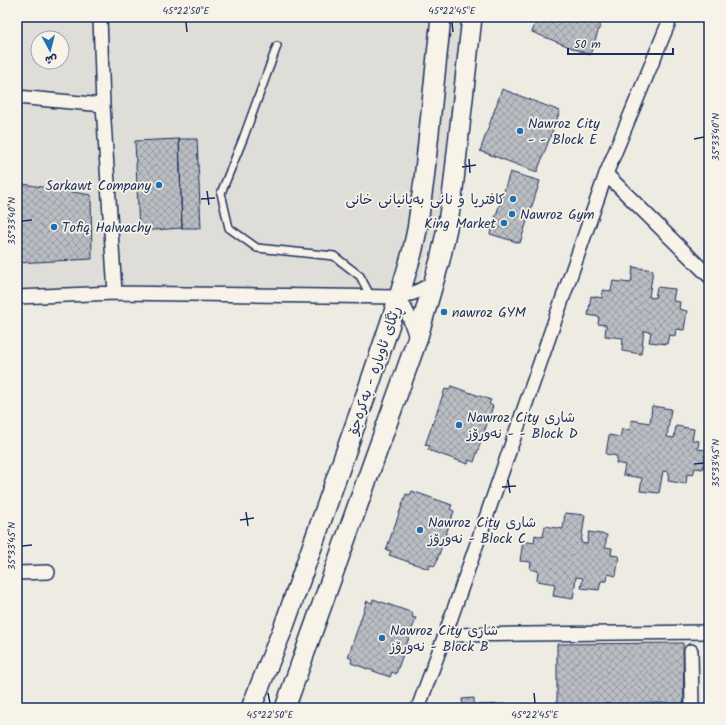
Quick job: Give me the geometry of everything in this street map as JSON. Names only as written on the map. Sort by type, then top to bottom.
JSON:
[{"type":"main road","name":"ڕێگای ئاوبارە - بەکرەجۆ","points":[[251,708],[284,626],[383,344],[412,253],[417,230],[424,180],[440,17]]},
{"type":"main road","points":[[285,708],[414,348],[434,283],[447,228],[453,189],[472,17]]},
{"type":"main road","points":[[412,253],[425,261],[436,262],[440,260]]},
{"type":"main road","points":[[383,344],[394,344],[404,348],[414,348]]},
{"type":"street","points":[[100,17],[103,106],[115,293]]},
{"type":"street","points":[[418,708],[606,174],[671,17]]},
{"type":"street","points":[[17,97],[103,106]]},
{"type":"street","points":[[606,174],[709,276]]},
{"type":"street","points":[[17,297],[115,293],[399,297],[421,290],[434,283]]},
{"type":"street","points":[[399,297],[408,314],[414,348]]},
{"type":"street","points":[[17,573],[48,572]]},
{"type":"street","points":[[445,634],[709,632]]},
{"type":"street","points":[[691,651],[692,708]]},
{"type":"lane","points":[[277,46],[243,140],[221,193],[228,228],[257,248],[334,256],[360,276],[371,297]]},
{"type":"shaded area","points":[[17,17],[462,17],[442,186],[435,228],[414,299],[17,299]]},
{"type":"building","points":[[538,17],[603,17],[590,55],[532,32]]},
{"type":"building","name":"Nawroz City - - Block E","points":[[502,89],[560,111],[537,172],[480,151]]},
{"type":"building","points":[[179,139],[197,139],[201,228],[182,228]]},
{"type":"building","name":"Sarkawt Company","points":[[179,139],[182,228],[139,231],[135,141]]},
{"type":"building","points":[[510,172],[540,181],[520,243],[490,234]]},
{"type":"building","name":"Tofiq Halwachy","points":[[17,183],[91,195],[92,259],[17,263]]},
{"type":"building","points":[[633,267],[653,270],[649,297],[655,298],[657,287],[675,289],[673,301],[680,302],[679,309],[687,311],[684,330],[676,329],[675,336],[669,335],[667,344],[649,342],[651,332],[644,331],[641,354],[622,351],[623,338],[605,336],[606,325],[598,324],[599,317],[588,315],[591,296],[602,298],[603,290],[611,291],[613,281],[631,283]]},
{"type":"building","name":"Nawroz City شاری نەورۆز - - Block D","points":[[451,386],[491,400],[489,404],[493,406],[474,462],[469,460],[468,464],[428,450],[430,446],[425,445],[445,389],[449,390]]},
{"type":"building","points":[[652,406],[671,409],[667,437],[674,438],[676,426],[694,429],[692,440],[699,441],[698,449],[706,450],[703,469],[695,468],[693,475],[687,474],[686,484],[668,481],[669,472],[663,471],[659,493],[640,491],[642,478],[623,475],[625,465],[616,463],[617,456],[606,454],[609,435],[620,437],[622,429],[630,430],[631,420],[650,423]]},
{"type":"building","name":"Nawroz City شاری نەورۆز - Block C","points":[[412,491],[452,505],[450,509],[454,511],[435,566],[430,565],[429,569],[389,555],[391,551],[386,550],[406,494],[410,495]]},
{"type":"building","points":[[565,513],[585,515],[581,543],[587,544],[589,532],[607,535],[605,547],[612,548],[611,555],[619,556],[616,576],[608,574],[607,581],[601,581],[599,590],[581,588],[583,578],[576,577],[573,599],[553,596],[555,584],[537,581],[538,571],[530,569],[531,562],[520,561],[523,541],[534,543],[535,535],[543,537],[545,526],[563,529]]},
{"type":"building","name":"Nawroz City شاری نەورۆز - Block B","points":[[373,599],[413,613],[412,617],[416,618],[396,674],[392,672],[390,677],[351,663],[352,659],[348,657],[367,601],[372,603]]},
{"type":"building","points":[[683,643],[684,703],[557,704],[557,644]]},
{"type":"building","points":[[474,698],[474,705],[506,704],[506,708],[451,708],[451,706],[463,706],[462,699]]},
{"type":"place","name":"Nawroz City - - Block E","points":[[520,131]]},
{"type":"place","name":"Sarkawt Company","points":[[159,185]]},
{"type":"place","name":"کافتریا و نانی بەیانیانی خانی","points":[[513,199]]},
{"type":"place","name":"Nawroz Gym","points":[[512,214]]},
{"type":"place","name":"King Market","points":[[504,223]]},
{"type":"place","name":"Tofiq Halwachy","points":[[54,227]]},
{"type":"place","name":"nawroz GYM","points":[[444,312]]},
{"type":"place","name":"Nawroz City شاری نەورۆز - - Block D","points":[[459,425]]},
{"type":"place","name":"Nawroz City شاری نەورۆز - Block C","points":[[420,530]]},
{"type":"place","name":"Nawroz City شاری نەورۆز - Block B","points":[[382,638]]}]
